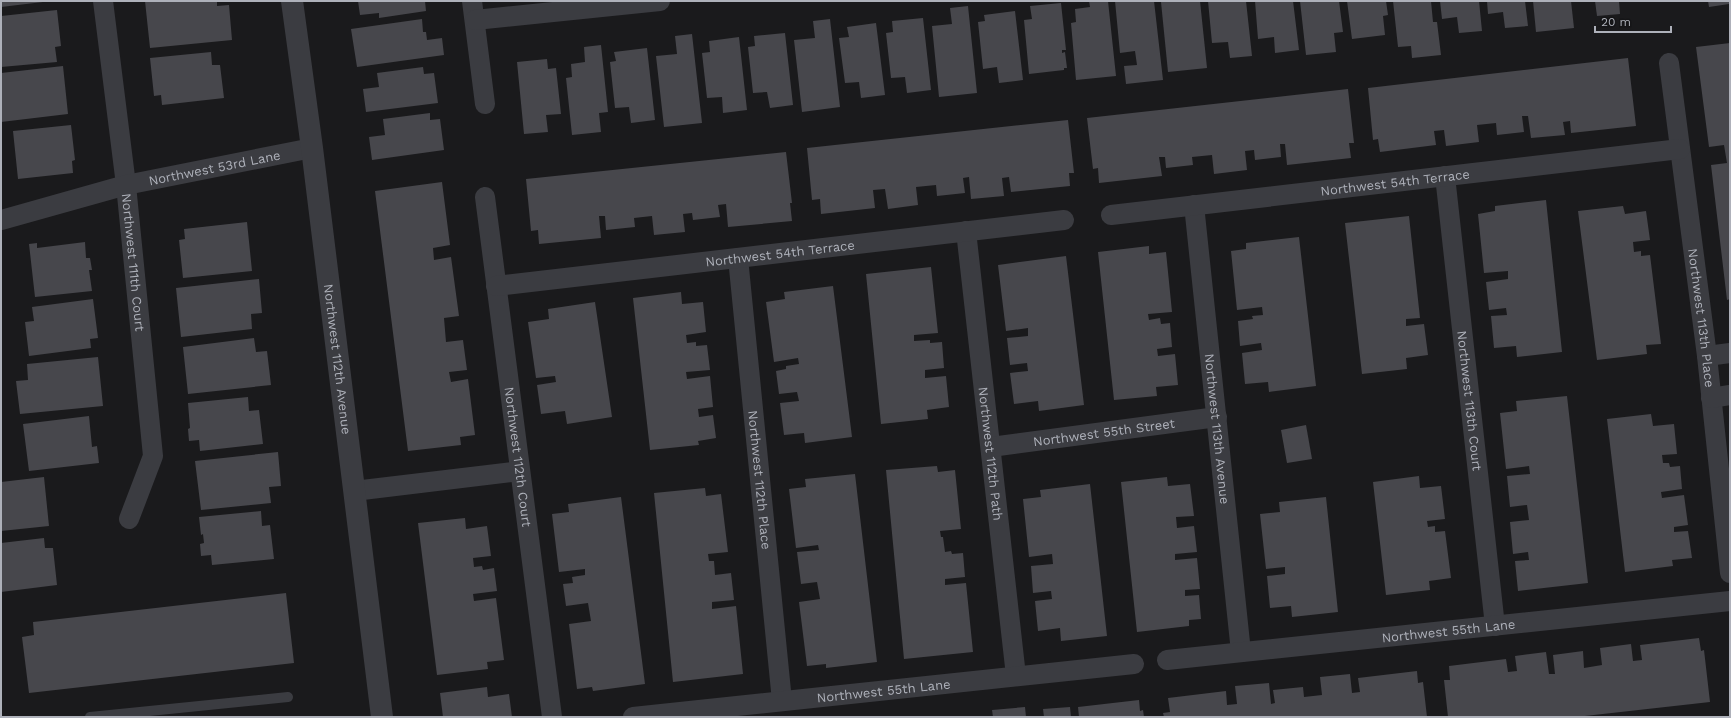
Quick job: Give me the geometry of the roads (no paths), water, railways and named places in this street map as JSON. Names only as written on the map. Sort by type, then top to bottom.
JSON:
[{"type":"street","name":"Northwest 111th Court","points":[[103,1],[126,185],[153,456],[129,519]]},
{"type":"street","name":"Northwest 112th Avenue","points":[[292,1],[312,148],[382,717]]},
{"type":"street","points":[[485,104],[473,11],[660,1]]},
{"type":"street","name":"Northwest 113th Place","points":[[1669,63],[1706,356],[1720,397],[1730,573]]},
{"type":"street","name":"Northwest 53rd Lane","points":[[1,220],[126,185],[312,148]]},
{"type":"street","name":"Northwest 54th Terrace","points":[[1111,215],[1680,149]]},
{"type":"street","name":"Northwest 113th Court","points":[[1445,176],[1495,626]]},
{"type":"street","name":"Northwest 112th Court","points":[[485,197],[552,717]]},
{"type":"street","name":"Northwest 113th Avenue","points":[[1194,205],[1242,652]]},
{"type":"street","name":"Northwest 54th Terrace","points":[[496,286],[1064,220]]},
{"type":"street","name":"Northwest 112th Path","points":[[966,232],[1016,676]]},
{"type":"street","name":"Northwest 112th Place","points":[[738,258],[782,701]]},
{"type":"street","points":[[1706,356],[1730,353]]},
{"type":"street","name":"Northwest 55th Street","points":[[991,447],[1217,417]]},
{"type":"street","points":[[354,491],[520,471]]},
{"type":"street","name":"Northwest 55th Lane","points":[[1166,660],[1730,601]]},
{"type":"street","name":"Northwest 55th Lane","points":[[633,717],[1134,664]]},
{"type":"lane","points":[[90,717],[178,713],[288,697]]}]
